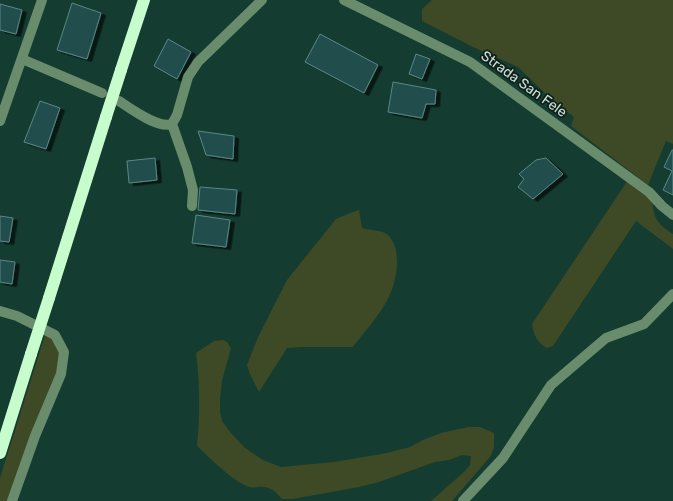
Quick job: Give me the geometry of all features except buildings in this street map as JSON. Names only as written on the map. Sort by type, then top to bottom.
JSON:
[{"type":"highway","points":[[0,453],[144,0]]},
{"type":"street","points":[[0,121],[42,0]]},
{"type":"street","points":[[119,101],[140,116],[167,126],[172,124],[177,115],[188,77],[198,62],[262,0]]},
{"type":"street","name":"Strada San Fele","points":[[344,0],[470,62],[649,192],[662,206],[673,214]]},
{"type":"street","points":[[22,58],[102,92]]},
{"type":"street","points":[[172,124],[187,167],[193,190],[192,206]]},
{"type":"street","points":[[463,501],[503,458],[551,385],[606,338],[644,324],[673,294]]},
{"type":"street","points":[[0,312],[17,316],[55,335],[64,352],[61,374],[35,436],[12,501]]},
{"type":"green space","points":[[432,0],[673,0],[673,144],[666,141],[648,185],[571,126],[574,117],[555,103],[518,67],[473,47],[422,21],[422,9]]},
{"type":"green space","points":[[628,180],[652,198],[656,219],[662,226],[673,234],[673,249],[636,221],[553,346],[547,348],[536,338],[532,324]]},
{"type":"green space","points":[[359,210],[362,228],[385,233],[391,238],[394,245],[397,264],[392,289],[388,299],[376,318],[353,347],[287,348],[259,392],[247,365],[258,337],[287,280],[336,219]]},
{"type":"green space","points":[[46,332],[59,346],[60,365],[10,501],[0,501],[0,478]]},
{"type":"green space","points":[[223,340],[227,342],[231,348],[222,381],[220,411],[222,421],[245,448],[263,460],[281,467],[334,462],[387,453],[410,447],[441,433],[468,427],[480,427],[494,433],[494,448],[490,457],[452,501],[431,501],[465,471],[470,465],[471,456],[462,455],[449,460],[435,462],[379,482],[359,487],[293,499],[282,499],[274,491],[266,487],[249,487],[229,475],[197,446],[199,400],[196,353],[214,341]]}]
